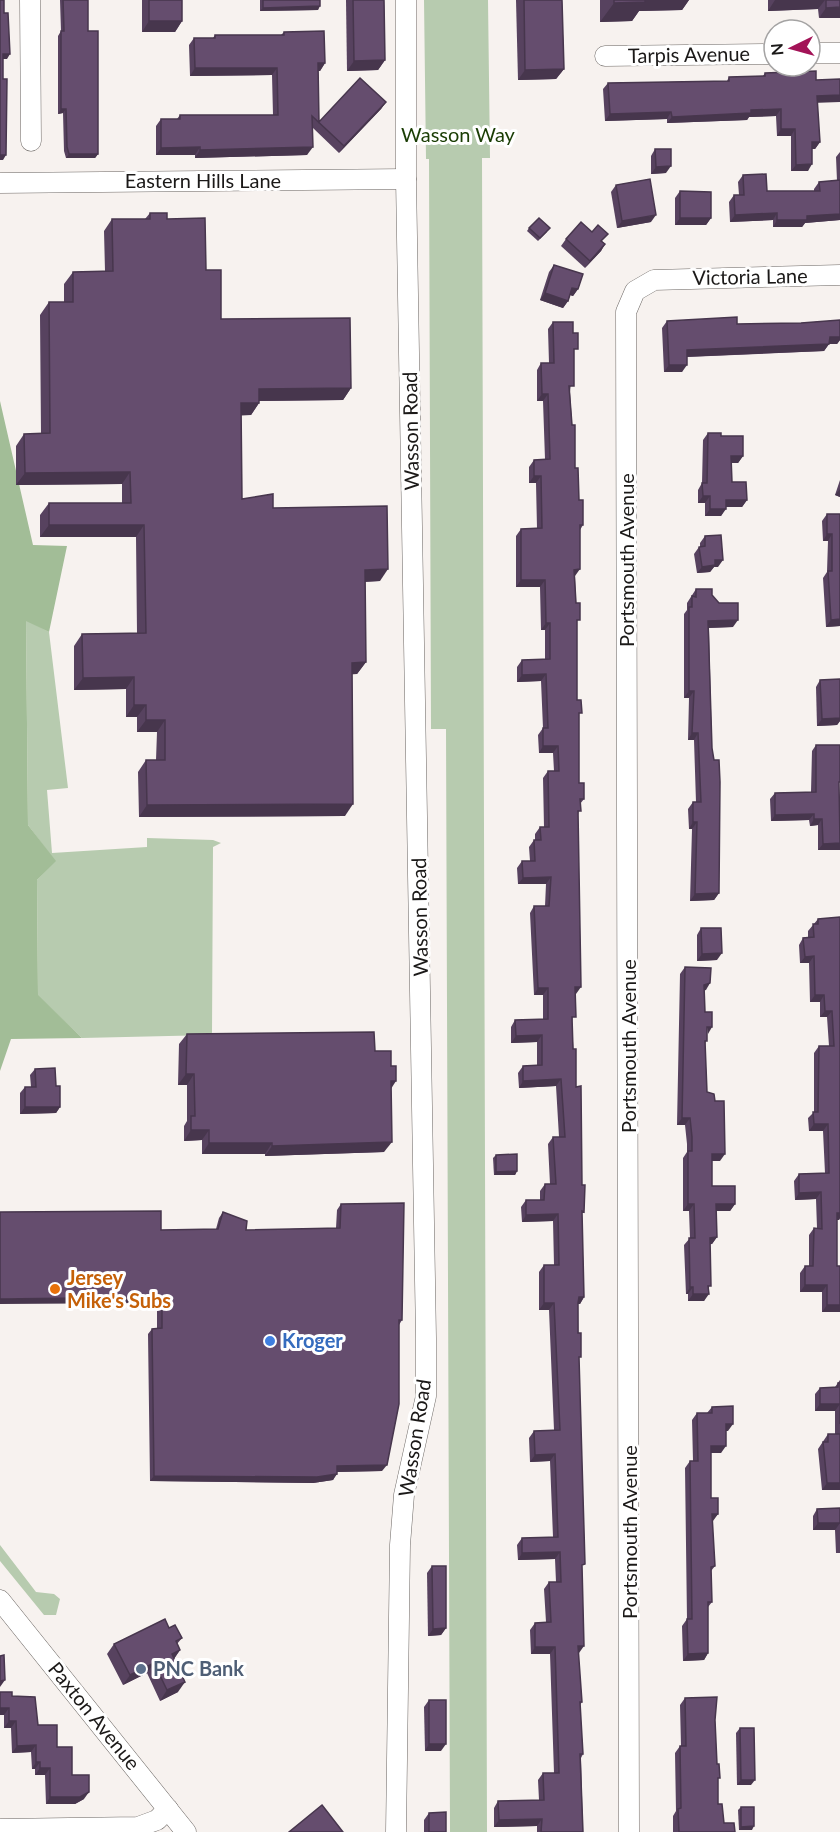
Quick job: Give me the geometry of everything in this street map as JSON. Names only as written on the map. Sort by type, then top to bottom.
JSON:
[{"type":"street","points":[[30,0],[31,141]]},
{"type":"street","name":"Wasson Road","points":[[396,1832],[400,1545],[404,1496],[426,1396],[406,179],[406,0]]},
{"type":"street","points":[[822,53],[840,53]]},
{"type":"street","name":"Tarpis Avenue","points":[[605,56],[762,54]]},
{"type":"street","name":"Eastern Hills Lane","points":[[0,183],[406,179]]},
{"type":"street","name":"Victoria Lane","points":[[660,279],[840,275]]},
{"type":"street","name":"Portsmouth Avenue","points":[[629,1832],[626,312],[634,291],[643,284],[660,279]]},
{"type":"street","name":"Paxton Avenue","points":[[0,1600],[186,1832]]},
{"type":"street","points":[[0,1829],[138,1827],[157,1820],[168,1809]]},
{"type":"green space","name":"Wasson Way","points":[[424,0],[488,0],[490,158],[482,158],[487,1832],[450,1832],[446,729],[431,729],[429,159],[426,159]]},
{"type":"green space","points":[[0,401],[33,545],[67,546],[49,632],[26,621],[28,825],[56,861],[37,880],[38,995],[82,1038],[11,1039],[0,1071]]},
{"type":"green space","points":[[26,620],[49,632],[68,788],[47,790],[52,853],[147,847],[147,838],[213,840],[221,843],[213,847],[212,1035],[82,1038],[38,996],[37,880],[55,861],[28,825]]},
{"type":"green space","points":[[0,1545],[36,1592],[54,1594],[60,1599],[56,1615],[44,1615],[0,1561]]},
{"type":"building","points":[[0,0],[4,0],[4,13],[8,13],[10,54],[3,54],[3,79],[7,79],[6,155],[0,155]]},
{"type":"building","points":[[63,0],[88,0],[88,31],[98,31],[98,154],[69,154],[67,147],[66,109],[61,109]]},
{"type":"building","points":[[149,0],[182,0],[182,21],[149,21]]},
{"type":"building","points":[[263,0],[320,0],[320,6],[263,8]]},
{"type":"building","points":[[353,0],[384,0],[385,60],[354,61]]},
{"type":"building","points":[[524,0],[562,0],[564,69],[525,70]]},
{"type":"building","points":[[614,0],[645,0],[645,2],[614,3]]},
{"type":"building","points":[[826,0],[840,0],[840,7],[826,8]]},
{"type":"building","points":[[324,31],[325,63],[318,63],[319,122],[360,78],[386,102],[344,146],[312,116],[313,147],[200,150],[200,147],[161,148],[161,119],[180,119],[180,115],[278,115],[277,68],[195,68],[194,38],[215,38],[215,35],[284,35],[284,32]]},
{"type":"building","points":[[729,77],[840,79],[840,95],[817,96],[820,142],[812,142],[812,164],[796,165],[795,129],[781,129],[781,109],[672,117],[671,112],[610,114],[608,83],[729,81]]},
{"type":"building","points":[[655,149],[671,149],[671,166],[656,167]]},
{"type":"building","points":[[766,174],[767,191],[820,191],[819,182],[840,180],[840,214],[807,216],[807,220],[777,220],[777,213],[735,215],[734,195],[744,195],[743,175]]},
{"type":"building","points":[[650,179],[656,215],[622,221],[616,185]]},
{"type":"building","points":[[680,191],[711,192],[711,218],[680,218]]},
{"type":"building","points":[[150,213],[167,213],[167,219],[205,218],[206,270],[221,270],[221,319],[350,318],[351,388],[259,389],[259,403],[241,403],[242,499],[273,494],[273,508],[387,506],[388,569],[365,570],[366,662],[352,663],[353,804],[147,805],[146,760],[165,760],[165,720],[146,720],[146,705],[134,705],[134,677],[83,678],[82,634],[146,633],[144,525],[49,525],[49,503],[131,503],[130,472],[25,473],[24,434],[50,433],[49,302],[73,302],[73,272],[113,271],[112,219],[150,219]]},
{"type":"building","points":[[539,218],[550,228],[540,238],[529,228]]},
{"type":"building","points":[[581,222],[592,232],[598,225],[608,234],[601,241],[605,244],[590,261],[566,239]]},
{"type":"building","points":[[554,265],[583,274],[578,289],[572,288],[568,301],[545,293]]},
{"type":"building","points":[[737,317],[737,324],[840,320],[840,337],[830,337],[829,344],[687,350],[687,365],[669,365],[667,321]]},
{"type":"building","points":[[553,322],[573,322],[573,333],[578,333],[578,349],[574,349],[574,386],[569,386],[572,425],[575,425],[575,468],[578,468],[579,500],[583,500],[583,525],[580,525],[580,569],[574,570],[576,603],[580,603],[580,620],[577,620],[577,700],[581,700],[582,713],[579,713],[579,783],[584,783],[584,799],[580,799],[581,811],[578,811],[581,987],[575,987],[576,1017],[572,1017],[573,1049],[576,1049],[576,1087],[581,1086],[582,1185],[585,1185],[584,1212],[582,1211],[584,1297],[579,1297],[578,1303],[578,1333],[581,1333],[581,1357],[579,1357],[585,1564],[582,1565],[584,1646],[578,1646],[582,1702],[580,1702],[583,1754],[580,1754],[583,1832],[541,1832],[542,1819],[499,1820],[498,1801],[544,1800],[543,1773],[559,1773],[555,1647],[535,1647],[535,1623],[551,1622],[549,1582],[561,1582],[560,1552],[522,1553],[522,1538],[558,1537],[555,1454],[535,1455],[534,1431],[560,1430],[554,1303],[544,1303],[544,1265],[559,1265],[558,1214],[526,1215],[526,1200],[544,1200],[545,1184],[556,1184],[553,1137],[565,1137],[561,1079],[523,1081],[523,1066],[542,1065],[542,1035],[516,1036],[515,1020],[548,1019],[548,988],[538,988],[534,906],[549,906],[551,877],[523,878],[522,861],[535,861],[534,840],[541,840],[540,827],[549,827],[548,771],[559,771],[558,746],[543,746],[543,728],[548,728],[546,674],[522,675],[522,660],[550,659],[550,623],[546,623],[545,580],[521,580],[521,529],[542,528],[541,476],[534,476],[534,460],[550,459],[548,394],[542,394],[541,363],[554,363]]},
{"type":"building","points":[[708,433],[721,433],[721,436],[743,436],[743,456],[731,456],[732,482],[746,482],[747,500],[726,500],[726,509],[710,509],[710,496],[703,496],[702,483],[707,483]]},
{"type":"building","points":[[827,514],[840,514],[840,619],[831,620],[828,571],[832,571],[832,534],[827,534]]},
{"type":"building","points":[[721,535],[723,560],[715,560],[715,565],[702,567],[699,547],[705,546],[705,536]]},
{"type":"building","points":[[696,589],[712,589],[712,595],[719,603],[738,603],[738,620],[708,621],[712,748],[714,760],[719,760],[720,782],[719,893],[695,894],[697,822],[693,822],[693,802],[701,802],[698,733],[692,733],[694,691],[689,691],[689,607],[692,607],[692,596],[696,597]]},
{"type":"building","points":[[840,679],[840,718],[822,719],[820,680]]},
{"type":"building","points":[[816,745],[840,745],[840,843],[823,844],[822,819],[814,819],[814,814],[775,815],[775,793],[816,792]]},
{"type":"building","points":[[840,917],[840,1213],[837,1213],[837,1266],[840,1266],[840,1305],[827,1305],[827,1285],[805,1285],[805,1266],[813,1266],[814,1228],[822,1229],[821,1192],[799,1193],[799,1174],[829,1173],[828,1124],[814,1124],[813,1112],[818,1112],[819,1046],[834,1046],[832,1011],[825,1011],[824,995],[815,995],[814,956],[805,957],[803,938],[814,937],[813,924],[818,924],[818,919]]},
{"type":"building","points":[[701,928],[721,928],[722,953],[702,954]]},
{"type":"building","points":[[685,967],[711,968],[710,983],[704,985],[705,1012],[712,1012],[712,1027],[707,1027],[707,1041],[705,1041],[707,1092],[714,1094],[715,1101],[724,1101],[725,1154],[712,1154],[712,1186],[735,1186],[735,1204],[716,1204],[717,1237],[710,1238],[711,1286],[708,1286],[709,1294],[693,1294],[693,1287],[690,1287],[689,1238],[695,1238],[694,1204],[688,1204],[688,1151],[692,1151],[690,1118],[682,1118]]},
{"type":"building","points":[[374,1032],[375,1051],[391,1051],[391,1066],[396,1066],[396,1081],[391,1081],[392,1142],[272,1146],[272,1143],[209,1143],[209,1130],[191,1130],[191,1116],[195,1116],[194,1074],[186,1074],[187,1034]]},
{"type":"building","points":[[55,1068],[56,1086],[60,1086],[60,1107],[25,1107],[25,1087],[36,1087],[35,1069]]},
{"type":"building","points":[[517,1154],[517,1171],[496,1172],[496,1155]]},
{"type":"building","name":"Kroger","points":[[404,1203],[402,1320],[399,1320],[399,1404],[387,1465],[337,1466],[337,1474],[317,1477],[154,1476],[152,1329],[162,1328],[162,1297],[0,1299],[0,1212],[161,1211],[161,1230],[218,1229],[223,1212],[247,1221],[246,1230],[340,1228],[341,1204]]},
{"type":"building","points":[[840,1383],[840,1404],[820,1404],[820,1388],[838,1387]]},
{"type":"building","points":[[733,1406],[733,1424],[726,1424],[726,1446],[711,1446],[711,1498],[718,1498],[718,1514],[712,1514],[715,1566],[711,1567],[712,1602],[708,1602],[708,1653],[688,1654],[687,1619],[692,1619],[690,1461],[698,1461],[697,1413],[712,1413],[712,1407]]},
{"type":"building","points":[[828,1434],[840,1434],[840,1483],[827,1483],[823,1442],[828,1442]]},
{"type":"building","points":[[840,1508],[840,1523],[818,1523],[817,1509]]},
{"type":"building","points":[[432,1566],[446,1566],[446,1628],[433,1629]]},
{"type":"building","name":"PNC Bank","points":[[165,1619],[169,1628],[175,1625],[182,1638],[176,1641],[180,1650],[172,1654],[185,1682],[167,1690],[154,1663],[130,1675],[114,1644]]},
{"type":"building","points":[[4,1655],[5,1680],[0,1681],[0,1656]]},
{"type":"building","points":[[0,1692],[12,1692],[12,1696],[35,1697],[38,1725],[57,1725],[57,1747],[72,1747],[72,1775],[89,1775],[89,1792],[80,1797],[50,1797],[50,1768],[40,1768],[40,1762],[36,1762],[36,1745],[17,1746],[16,1721],[9,1721],[9,1708],[0,1708]]},
{"type":"building","points":[[717,1697],[715,1720],[720,1778],[718,1778],[718,1804],[722,1804],[724,1823],[734,1823],[735,1832],[679,1832],[680,1746],[686,1746],[685,1698]]},
{"type":"building","points":[[429,1700],[446,1700],[446,1744],[429,1744]]},
{"type":"building","points":[[740,1728],[754,1728],[755,1780],[741,1780]]},
{"type":"building","points":[[322,1805],[343,1832],[289,1832]]},
{"type":"building","points":[[741,1807],[754,1807],[754,1826],[741,1827]]},
{"type":"building","points":[[446,1812],[446,1832],[429,1832],[429,1813]]},
{"type":"place","name":"Jersey Mike's Subs","points":[[55,1289]]},
{"type":"place","name":"Kroger","points":[[270,1341]]},
{"type":"place","name":"PNC Bank","points":[[141,1669]]}]
